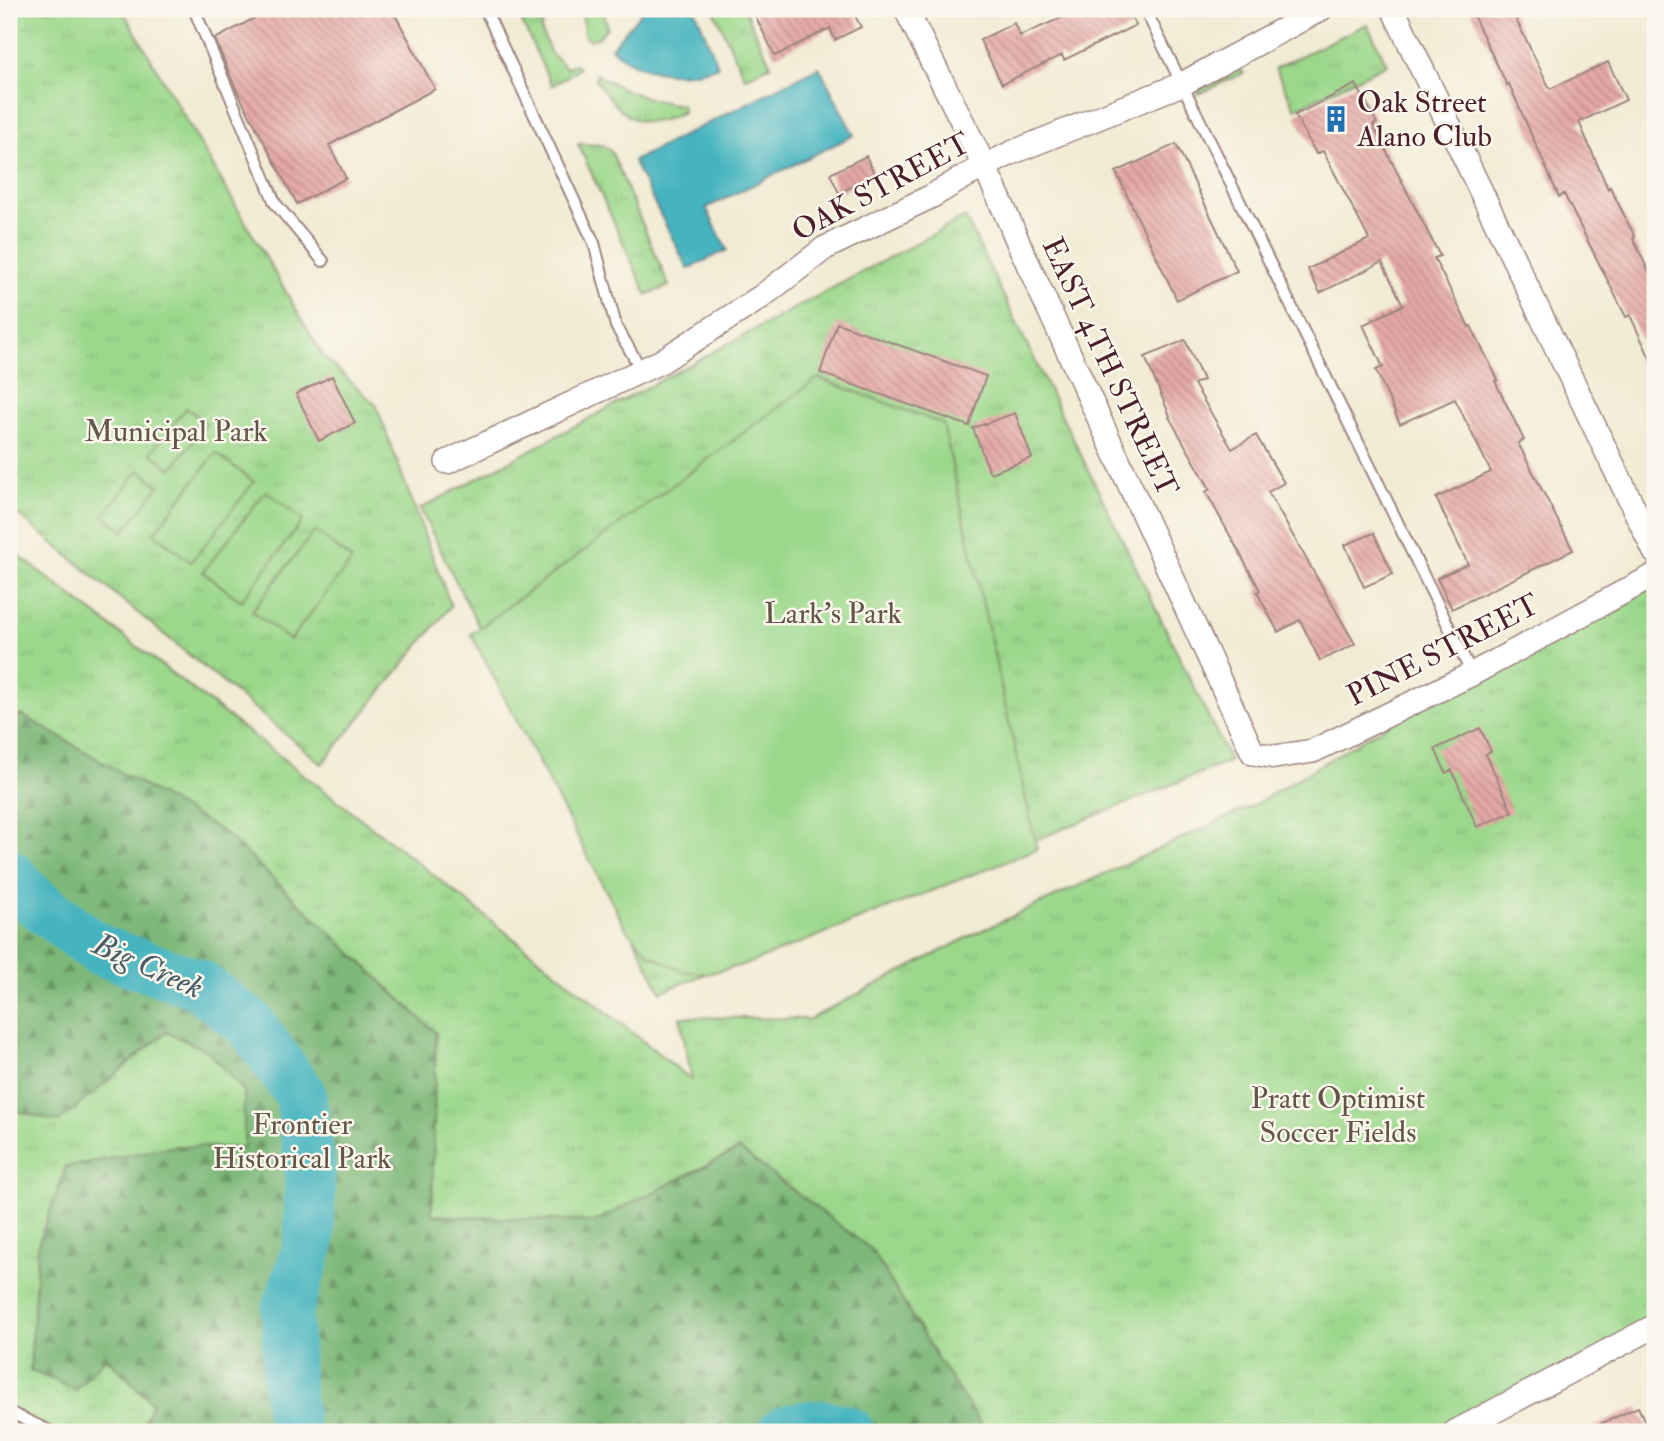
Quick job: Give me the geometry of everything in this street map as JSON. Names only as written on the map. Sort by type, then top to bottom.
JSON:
[{"type":"street","name":"EAST 4TH STREET","points":[[906,9],[966,132],[986,166],[1017,240],[1253,752]]},
{"type":"street","name":"OAK STREET","points":[[447,462],[662,361],[761,297],[825,248],[932,196],[1012,153],[1182,84],[1321,9]]},
{"type":"street","points":[[1393,9],[1655,552]]},
{"type":"street","name":"PINE STREET","points":[[1253,752],[1275,757],[1313,751],[1472,674],[1655,575]]},
{"type":"street","points":[[1455,1432],[1655,1326]]},
{"type":"lane","points":[[194,9],[275,203],[323,261]]},
{"type":"lane","points":[[485,9],[594,243],[616,326],[642,371]]},
{"type":"lane","points":[[1145,9],[1472,674]]},
{"type":"lane","points":[[1649,9],[1655,21]]},
{"type":"lane","points":[[9,1412],[52,1432]]},
{"type":"green space","name":"Municipal Park","points":[[9,9],[122,9],[323,356],[376,405],[451,606],[322,764],[9,507]]},
{"type":"green space","points":[[516,9],[548,9],[541,30],[550,52],[566,68],[575,64],[579,68],[552,86]]},
{"type":"green space","points":[[575,9],[599,9],[605,17],[607,27],[598,38],[589,40],[584,34],[583,19]]},
{"type":"green space","points":[[717,9],[744,9],[771,65],[745,78],[715,13]]},
{"type":"green space","points":[[1367,24],[1387,64],[1295,109],[1275,68]]},
{"type":"green space","points":[[1236,67],[1244,73],[1198,94],[1200,84]]},
{"type":"green space","points":[[596,74],[637,94],[682,105],[683,112],[654,122],[632,118],[604,91],[595,79]]},
{"type":"green space","points":[[578,144],[602,145],[611,151],[669,286],[647,295]]},
{"type":"green space","name":"Lark's Park","points":[[965,217],[1230,761],[661,992],[420,509]]},
{"type":"green space","points":[[818,378],[943,424],[1037,849],[750,963],[707,974],[682,971],[649,954],[626,929],[471,634]]},
{"type":"green space","points":[[186,408],[207,424],[171,469],[151,453]]},
{"type":"green space","points":[[216,453],[254,482],[191,562],[154,533]]},
{"type":"green space","points":[[139,470],[159,486],[124,531],[104,515]]},
{"type":"green space","points":[[266,491],[303,520],[241,601],[203,572]]},
{"type":"green space","points":[[315,531],[352,560],[290,640],[252,611]]},
{"type":"green space","name":"Pratt Optimist Soccer Fields","points":[[9,548],[412,858],[692,1080],[680,1017],[810,1019],[974,934],[1252,806],[1472,674],[1655,575],[1655,1326],[1455,1432],[9,1432]]},
{"type":"green space","name":"Frontier Historical Park","points":[[9,714],[24,716],[225,833],[436,1033],[432,1215],[594,1222],[739,1149],[872,1250],[939,1361],[986,1432],[245,1432],[239,1429],[237,1432],[141,1432],[152,1403],[106,1357],[75,1390],[30,1370],[38,1245],[66,1167],[176,1146],[244,1148],[244,1091],[208,1051],[166,1032],[59,1122],[9,1109]]},
{"type":"water","points":[[644,9],[695,9],[718,66],[690,73],[662,72],[647,69],[622,57],[611,48]]},
{"type":"water","points":[[819,67],[854,135],[706,208],[727,250],[688,269],[633,161]]},
{"type":"building","points":[[272,9],[392,9],[435,89],[329,145],[346,178],[297,204],[236,89],[215,39]]},
{"type":"building","points":[[752,9],[870,9],[855,16],[861,27],[835,40],[830,28],[775,56]]},
{"type":"building","points":[[1081,9],[1127,9],[1136,25],[1064,60],[1062,55],[1002,84],[980,40],[1014,23],[1020,36]]},
{"type":"building","points":[[1470,9],[1511,9],[1550,89],[1608,62],[1626,100],[1579,122],[1608,189],[1610,187],[1635,237],[1633,239],[1655,284],[1655,369],[1630,315],[1626,317],[1564,194],[1559,197],[1509,84],[1507,85]]},
{"type":"building","points":[[1356,84],[1377,123],[1373,125],[1440,256],[1434,258],[1498,380],[1495,381],[1524,440],[1518,443],[1573,550],[1452,609],[1437,578],[1468,564],[1436,498],[1491,472],[1455,399],[1400,424],[1376,370],[1383,367],[1363,325],[1403,305],[1382,262],[1320,293],[1308,269],[1369,239],[1323,151],[1316,154],[1295,115]]},
{"type":"building","points":[[1176,144],[1237,271],[1177,300],[1116,172]]},
{"type":"building","points":[[866,156],[875,175],[839,193],[830,174]]},
{"type":"building","points":[[837,323],[986,376],[969,426],[820,373]]},
{"type":"building","points":[[1185,340],[1203,380],[1194,384],[1232,449],[1256,435],[1284,483],[1268,492],[1355,644],[1320,661],[1300,620],[1278,632],[1257,592],[1260,590],[1206,492],[1210,489],[1169,417],[1145,357]]},
{"type":"building","points":[[332,376],[355,423],[319,441],[296,394]]},
{"type":"building","points":[[1015,413],[1032,458],[990,473],[973,428]]},
{"type":"building","points":[[1374,533],[1393,574],[1364,587],[1345,545]]},
{"type":"building","points":[[1480,728],[1491,751],[1486,754],[1512,812],[1477,827],[1452,770],[1446,773],[1435,749]]},
{"type":"building","points":[[1638,1407],[1650,1432],[1582,1432]]},
{"type":"waterway","name":"Big Creek","points":[[9,874],[29,897],[99,950],[198,984],[250,1024],[301,1095],[310,1169],[309,1244],[287,1311],[288,1386],[294,1432]]},
{"type":"waterway","name":"Big Creek","points":[[783,1432],[816,1425],[849,1432]]},
{"type":"place","name":"Oak Street Alano Club","points":[[1336,119]]}]
